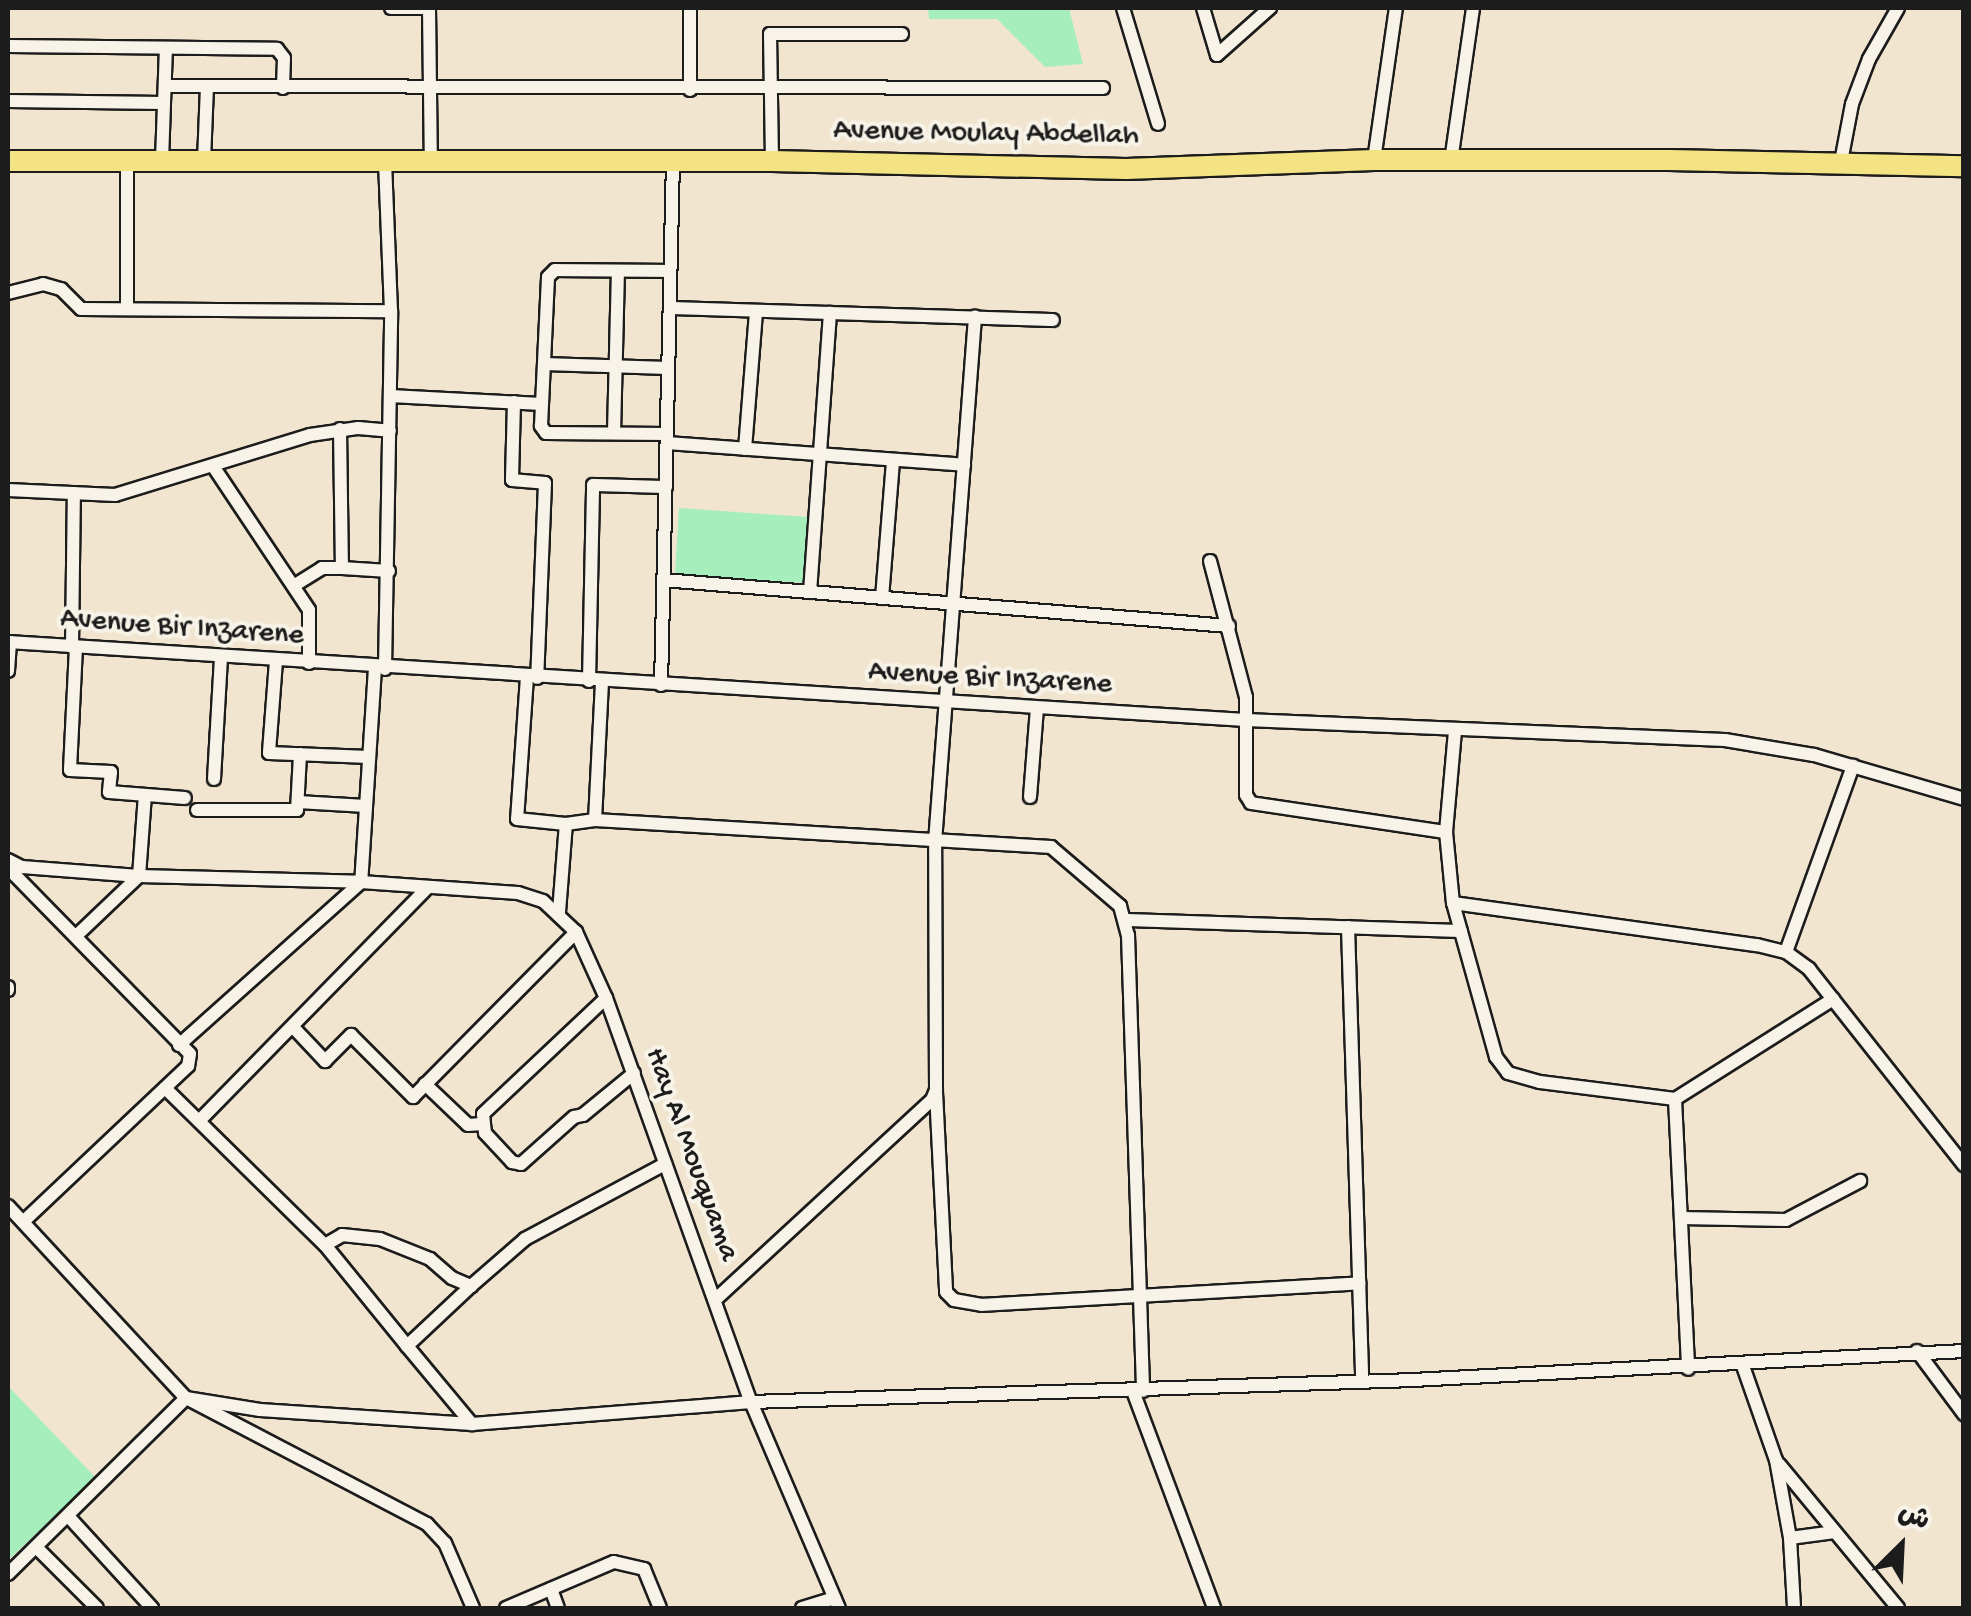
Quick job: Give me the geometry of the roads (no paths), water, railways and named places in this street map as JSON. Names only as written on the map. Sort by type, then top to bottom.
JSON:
[{"type":"main road","name":"Avenue Moulay Abdellah","points":[[8,161],[673,160],[1126,169],[1374,160],[1669,160],[1964,166]]},
{"type":"street","points":[[391,8],[428,8],[431,160]]},
{"type":"street","points":[[690,8],[690,90]]},
{"type":"street","points":[[1123,8],[1158,124]]},
{"type":"street","points":[[1203,8],[1217,56],[1270,8]]},
{"type":"street","points":[[1374,160],[1396,8]]},
{"type":"street","points":[[1451,161],[1473,8]]},
{"type":"street","points":[[1840,166],[1852,104],[1876,45],[1898,8]]},
{"type":"street","points":[[772,161],[770,34],[902,34]]},
{"type":"street","points":[[8,46],[277,49],[284,58],[283,88]]},
{"type":"street","points":[[162,161],[166,48]]},
{"type":"street","points":[[165,86],[430,90],[1103,88]]},
{"type":"street","points":[[204,161],[207,87]]},
{"type":"street","points":[[8,102],[164,102]]},
{"type":"street","points":[[179,1045],[361,882],[369,757],[389,571],[391,311],[386,160]]},
{"type":"street","points":[[661,685],[673,160]]},
{"type":"street","points":[[126,308],[127,161]]},
{"type":"street","points":[[670,271],[555,270],[548,278],[541,426],[546,433],[614,433],[744,449],[964,465]]},
{"type":"street","points":[[614,433],[618,271]]},
{"type":"street","points":[[8,294],[44,284],[61,288],[81,308],[391,311]]},
{"type":"street","points":[[670,308],[1053,320]]},
{"type":"street","points":[[744,449],[756,311]]},
{"type":"street","points":[[810,592],[830,313]]},
{"type":"street","points":[[975,317],[935,842],[936,1090],[946,1292],[954,1300],[982,1305],[1359,1283]]},
{"type":"street","points":[[544,364],[668,368]]},
{"type":"street","points":[[390,396],[542,404]]},
{"type":"street","points":[[514,402],[512,480],[545,483],[532,678],[517,819],[566,824],[595,820],[1050,847],[1120,906],[1126,920],[1140,1296],[1138,1391],[1214,1608]]},
{"type":"street","points":[[8,490],[115,495],[340,429],[390,431]]},
{"type":"street","points":[[340,429],[342,568]]},
{"type":"street","points":[[882,598],[893,460]]},
{"type":"street","points":[[214,466],[309,610],[309,664]]},
{"type":"street","points":[[595,820],[594,485],[666,487]]},
{"type":"street","points":[[74,493],[70,770],[111,772],[110,792],[185,798]]},
{"type":"street","points":[[1210,561],[1246,697],[1246,795],[1251,803],[1446,832]]},
{"type":"street","points":[[294,586],[322,568],[389,571]]},
{"type":"street","points":[[664,580],[1229,626]]},
{"type":"street","points":[[8,671],[9,642]]},
{"type":"street","name":"Avenue Bir Inzarene","points":[[9,642],[309,664],[1246,720],[1726,740],[1775,746],[1964,799]]},
{"type":"street","points":[[214,779],[221,657]]},
{"type":"street","points":[[276,661],[269,753],[369,757]]},
{"type":"street","points":[[1030,797],[1037,708]]},
{"type":"street","points":[[1455,731],[1446,832],[1453,903],[1496,1056],[1508,1073],[1540,1082],[1675,1099],[1833,999]]},
{"type":"street","points":[[197,810],[297,810],[300,754]]},
{"type":"street","points":[[1786,952],[1853,766]]},
{"type":"street","points":[[76,936],[139,876],[145,795]]},
{"type":"street","points":[[298,802],[366,806]]},
{"type":"street","points":[[559,912],[566,824]]},
{"type":"street","name":"Hay Al Mouquama","points":[[8,860],[22,867],[139,876],[361,882],[518,893],[543,901],[559,912],[576,932],[606,998],[751,1402],[837,1603]]},
{"type":"street","points":[[8,868],[190,1054],[188,1066],[23,1222]]},
{"type":"street","points":[[199,1121],[427,888]]},
{"type":"street","points":[[1453,903],[1786,952],[1808,969],[1961,1157]]},
{"type":"street","points":[[1126,920],[1461,931]]},
{"type":"street","points":[[1348,927],[1362,1382]]},
{"type":"street","points":[[292,1027],[325,1061],[351,1035],[412,1097],[576,932]]},
{"type":"street","points":[[606,998],[483,1114],[482,1124],[512,1162],[521,1164],[574,1116],[583,1115],[634,1073]]},
{"type":"street","points":[[426,1084],[468,1125],[482,1124]]},
{"type":"street","points":[[164,1088],[324,1246],[472,1424]]},
{"type":"street","points":[[716,1299],[932,1100],[936,1090]]},
{"type":"street","points":[[1675,1099],[1688,1369]]},
{"type":"street","points":[[407,1346],[525,1239],[665,1164]]},
{"type":"street","points":[[1681,1218],[1786,1220],[1860,1181]]},
{"type":"street","points":[[8,1206],[186,1398],[427,1524],[445,1542],[473,1608]]},
{"type":"street","points":[[324,1246],[342,1235],[380,1239],[430,1259],[452,1278],[472,1286]]},
{"type":"street","points":[[186,1398],[260,1410],[472,1424],[751,1402],[1688,1369],[1964,1351]]},
{"type":"street","points":[[1917,1352],[1964,1414]]},
{"type":"street","points":[[1742,1366],[1776,1460],[1790,1538],[1794,1608]]},
{"type":"street","points":[[8,1574],[186,1398]]},
{"type":"street","points":[[1776,1460],[1898,1608]]},
{"type":"street","points":[[68,1516],[152,1608]]},
{"type":"street","points":[[1790,1538],[1834,1532]]},
{"type":"street","points":[[36,1547],[97,1608]]},
{"type":"street","points":[[506,1608],[614,1562],[632,1562],[644,1568],[660,1608]]},
{"type":"street","points":[[551,1589],[558,1608]]},
{"type":"street","points":[[802,1608],[837,1603]]}]
